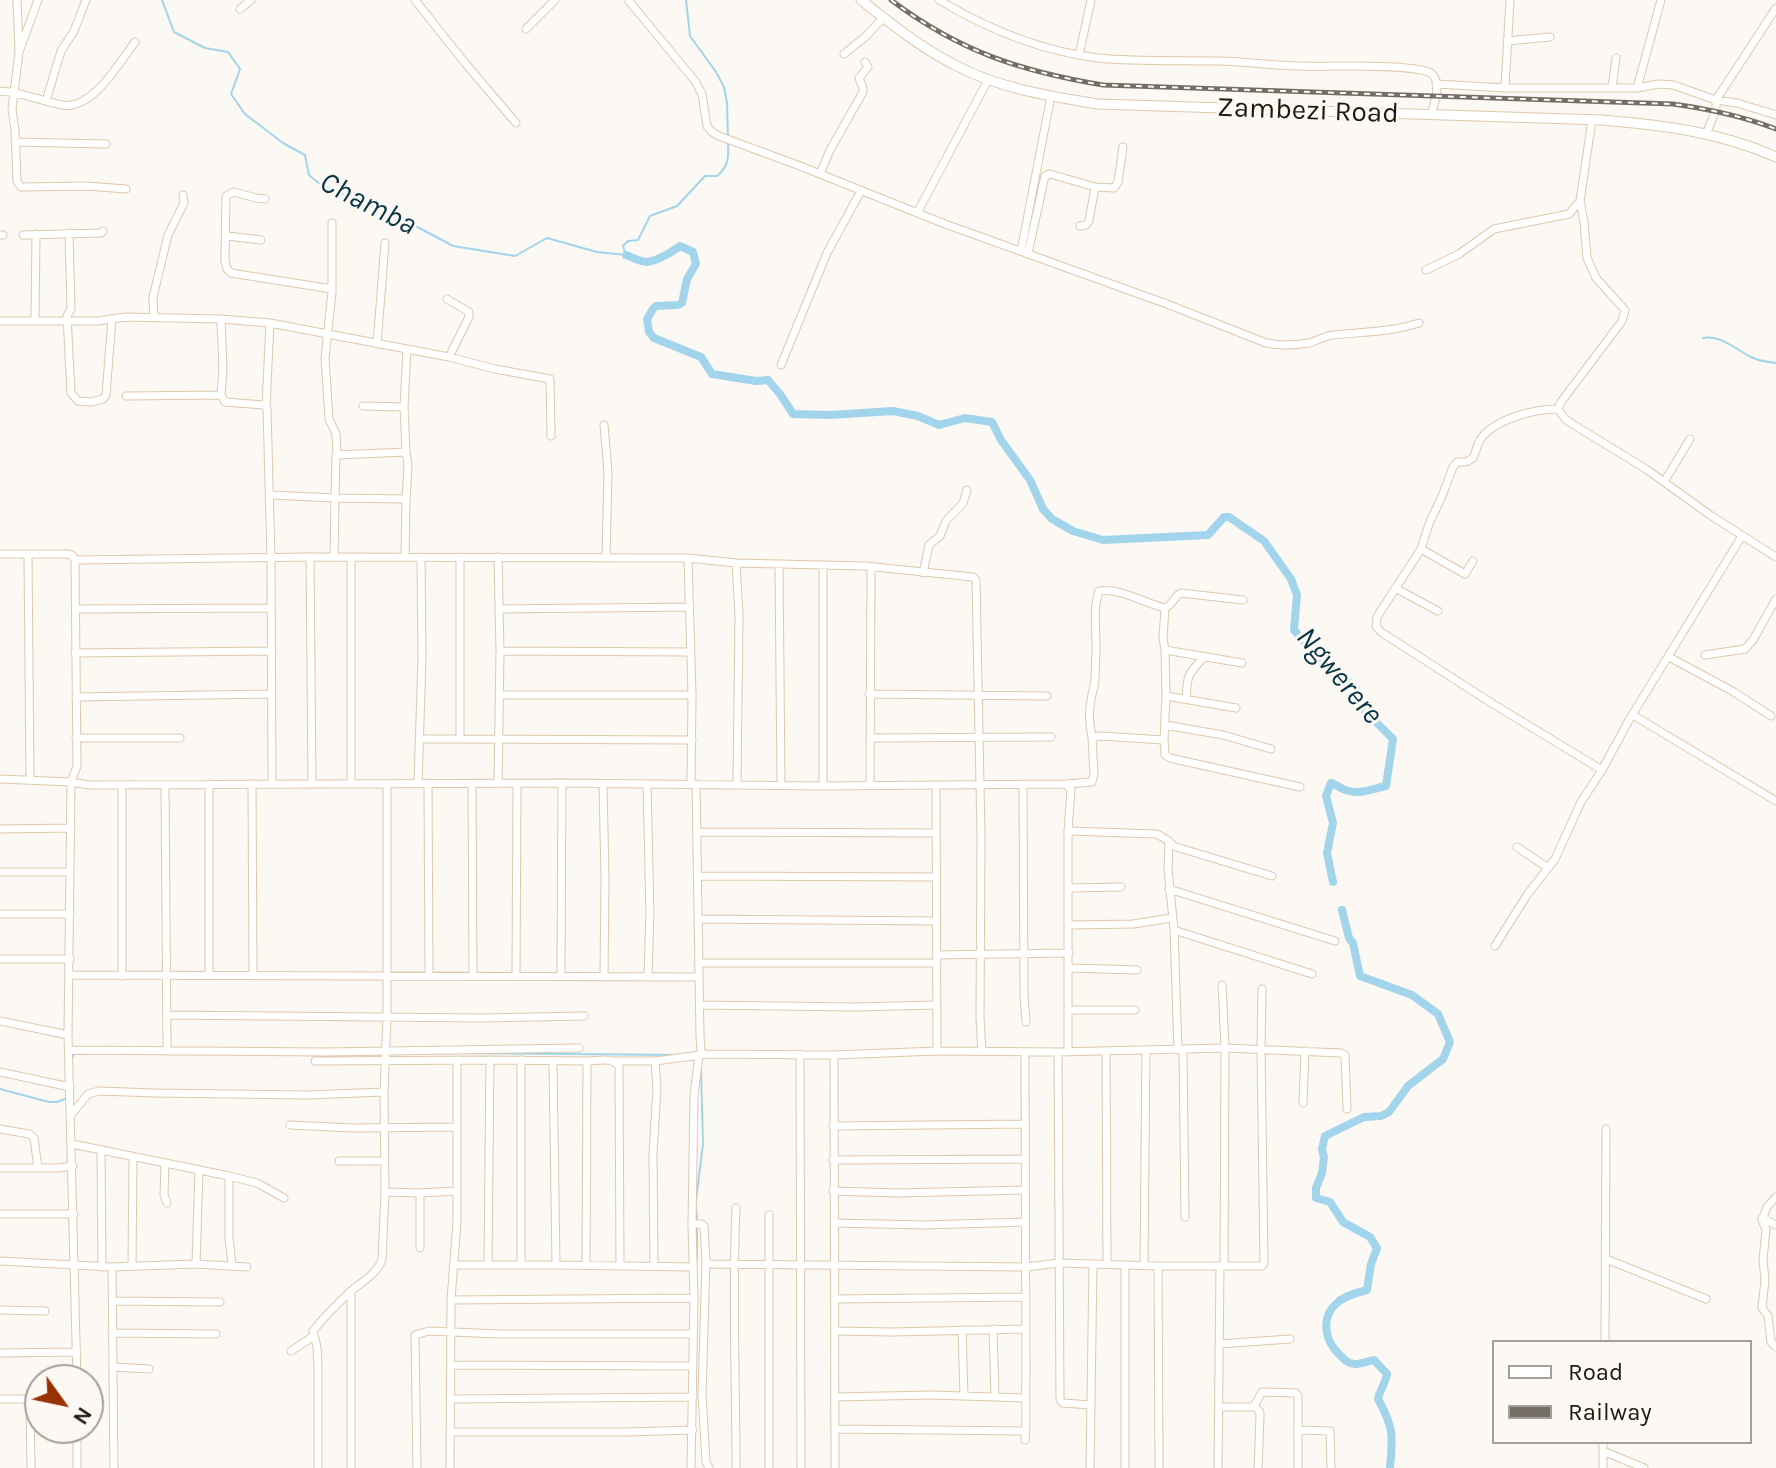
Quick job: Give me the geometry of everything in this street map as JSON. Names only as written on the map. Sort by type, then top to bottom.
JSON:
[{"type":"main road","name":"Zambezi Road","points":[[861,0],[954,65],[988,80],[1031,93],[1097,104],[1592,120],[1665,126],[1748,144],[1776,157]]},
{"type":"street","points":[[17,0],[19,52],[12,109],[17,181],[21,187],[126,189]]},
{"type":"street","points":[[19,52],[38,0]]},
{"type":"street","points":[[46,101],[61,51],[74,31],[86,0]]},
{"type":"street","points":[[240,9],[251,0]]},
{"type":"street","points":[[415,0],[516,123]]},
{"type":"street","points":[[526,29],[555,0]]},
{"type":"street","points":[[628,0],[695,81],[702,94],[707,126],[719,136],[917,213],[1276,345],[1405,328],[1419,323]]},
{"type":"street","points":[[939,0],[1012,38],[1079,55],[1413,68],[1433,74],[1436,96],[1431,115]]},
{"type":"street","points":[[1079,55],[1091,0]]},
{"type":"street","points":[[1505,88],[1510,0]]},
{"type":"street","points":[[1637,88],[1661,0]]},
{"type":"street","points":[[1706,134],[1716,110],[1716,100],[1776,8]]},
{"type":"street","points":[[844,54],[883,18]]},
{"type":"street","points":[[1507,41],[1550,37]]},
{"type":"street","points":[[0,91],[69,106],[87,100],[135,42]]},
{"type":"street","points":[[1612,88],[1616,58]]},
{"type":"street","points":[[820,174],[864,90],[859,78],[868,67],[865,62]]},
{"type":"street","points":[[917,213],[988,80]]},
{"type":"street","points":[[1436,84],[1505,88],[1673,85],[1776,115]]},
{"type":"street","points":[[1024,252],[1051,96]]},
{"type":"street","points":[[1558,409],[1622,321],[1625,310],[1596,278],[1587,258],[1580,201],[1592,120]]},
{"type":"street","points":[[15,142],[106,144]]},
{"type":"street","points":[[1024,252],[1045,176],[1050,174],[1095,187],[1114,188],[1123,147]]},
{"type":"street","points":[[1080,226],[1089,223],[1095,187]]},
{"type":"street","points":[[781,365],[827,253],[861,191]]},
{"type":"street","points":[[265,199],[239,192],[227,194],[227,269],[231,273],[332,289]]},
{"type":"street","points":[[154,317],[153,297],[168,235],[184,203],[183,195]]},
{"type":"street","points":[[1426,270],[1459,254],[1494,229],[1569,214],[1580,201]]},
{"type":"street","points":[[332,223],[332,289],[325,358],[329,419],[336,434],[337,454],[334,557]]},
{"type":"street","points":[[23,235],[103,231]]},
{"type":"street","points":[[69,233],[71,309],[67,316],[71,393],[78,401],[103,399],[108,388],[112,319]]},
{"type":"street","points":[[35,320],[36,234]]},
{"type":"street","points":[[227,236],[261,240]]},
{"type":"street","points":[[377,344],[385,243]]},
{"type":"street","points":[[447,299],[469,314],[449,357]]},
{"type":"street","points":[[0,321],[125,317],[221,319],[270,323],[449,357],[550,379],[551,436]]},
{"type":"street","points":[[221,319],[221,395],[225,402],[266,406]]},
{"type":"street","points":[[270,323],[266,406],[270,495],[272,784]]},
{"type":"street","points":[[405,557],[408,464],[404,407],[407,349]]},
{"type":"street","points":[[126,396],[221,395]]},
{"type":"street","points":[[363,406],[404,407]]},
{"type":"street","points":[[1558,409],[1565,419],[1776,557]]},
{"type":"street","points":[[1558,409],[1510,418],[1483,436],[1473,458],[1457,462],[1421,549],[1377,617],[1376,626],[1473,692],[1602,770]]},
{"type":"street","points":[[604,425],[608,472],[606,558]]},
{"type":"street","points":[[1664,482],[1690,439]]},
{"type":"street","points":[[337,454],[406,452]]},
{"type":"street","points":[[923,573],[929,545],[940,536],[946,521],[963,503],[967,490]]},
{"type":"street","points":[[270,495],[406,499]]},
{"type":"street","points":[[1495,946],[1527,895],[1555,859],[1581,802],[1742,536]]},
{"type":"street","points":[[1421,549],[1465,574],[1473,561]]},
{"type":"street","points":[[0,554],[66,554],[72,555],[75,560],[77,766],[71,782],[68,1035],[77,1364]]},
{"type":"street","points":[[28,554],[30,779]]},
{"type":"street","points":[[310,557],[312,784]]},
{"type":"street","points":[[418,783],[421,557]]},
{"type":"street","points":[[460,557],[460,739]]},
{"type":"street","points":[[498,557],[498,784]]},
{"type":"street","points":[[351,558],[351,784]]},
{"type":"street","points":[[688,558],[701,1054],[694,1095],[691,1468]]},
{"type":"street","points":[[75,560],[688,558],[871,568],[975,578],[982,1051]]},
{"type":"street","points":[[736,563],[739,615],[737,785]]},
{"type":"street","points":[[779,564],[781,785]]},
{"type":"street","points":[[823,566],[823,786]]},
{"type":"street","points":[[870,785],[871,568]]},
{"type":"street","points":[[1395,588],[1438,611]]},
{"type":"street","points":[[0,779],[89,785],[562,783],[936,786],[1092,782],[1092,737],[1088,717],[1094,685],[1095,615],[1099,591],[1104,589],[1165,608],[1181,593],[1243,600]]},
{"type":"street","points":[[1705,655],[1745,649],[1776,599]]},
{"type":"street","points":[[499,609],[690,607]]},
{"type":"street","points":[[76,609],[271,608]]},
{"type":"street","points":[[1165,608],[1165,755],[1300,787]]},
{"type":"street","points":[[1165,650],[1242,663]]},
{"type":"street","points":[[75,653],[272,651]]},
{"type":"street","points":[[500,651],[691,652]]},
{"type":"street","points":[[1186,699],[1189,672],[1204,657]]},
{"type":"street","points":[[1669,657],[1771,716]]},
{"type":"street","points":[[76,697],[272,694]]},
{"type":"street","points":[[869,694],[1047,696]]},
{"type":"street","points":[[499,695],[692,695]]},
{"type":"street","points":[[1166,696],[1236,708]]},
{"type":"street","points":[[1633,715],[1776,801]]},
{"type":"street","points":[[1165,725],[1223,735],[1271,749]]},
{"type":"street","points":[[870,738],[1051,737]]},
{"type":"street","points":[[1092,737],[1164,740]]},
{"type":"street","points":[[76,738],[180,738]]},
{"type":"street","points":[[420,739],[692,740]]},
{"type":"street","points":[[428,783],[429,976]]},
{"type":"street","points":[[516,976],[517,783]]},
{"type":"street","points":[[561,976],[562,783]]},
{"type":"street","points":[[209,784],[209,975]]},
{"type":"street","points":[[252,784],[253,975]]},
{"type":"street","points":[[318,1468],[318,1367],[313,1329],[381,1265],[385,1192],[387,784]]},
{"type":"street","points":[[472,784],[473,976]]},
{"type":"street","points":[[603,784],[604,976]]},
{"type":"street","points":[[647,784],[648,976]]},
{"type":"street","points":[[1066,784],[1071,790],[1068,831],[1068,1051]]},
{"type":"street","points":[[122,785],[122,976]]},
{"type":"street","points":[[165,785],[167,1051]]},
{"type":"street","points":[[1023,785],[1026,1022]]},
{"type":"street","points":[[936,786],[937,1051]]},
{"type":"street","points":[[0,829],[71,828]]},
{"type":"street","points":[[1068,831],[1157,834],[1173,846],[1272,876]]},
{"type":"street","points":[[697,832],[936,833]]},
{"type":"street","points":[[1169,841],[1185,1217]]},
{"type":"street","points":[[1517,847],[1548,868]]},
{"type":"street","points":[[0,872],[70,872]]},
{"type":"street","points":[[698,876],[936,877]]},
{"type":"street","points":[[1068,888],[1121,887]]},
{"type":"street","points":[[1169,889],[1335,941]]},
{"type":"street","points":[[0,914],[70,914]]},
{"type":"street","points":[[1069,925],[1133,924],[1172,918]]},
{"type":"street","points":[[698,919],[936,921]]},
{"type":"street","points":[[1174,930],[1312,974]]},
{"type":"street","points":[[699,963],[936,959],[1024,952],[1069,953]]},
{"type":"street","points":[[0,959],[70,959]]},
{"type":"street","points":[[1069,968],[1137,970]]},
{"type":"street","points":[[70,975],[699,977]]},
{"type":"street","points":[[1218,1468],[1225,1048],[1222,985]]},
{"type":"street","points":[[706,1262],[801,1266],[1026,1267],[1059,1263],[1258,1266],[1264,1263],[1262,989]]},
{"type":"street","points":[[700,1005],[936,1005]]},
{"type":"street","points":[[1068,1010],[1135,1010]]},
{"type":"street","points":[[167,1015],[584,1016]]},
{"type":"street","points":[[0,1021],[68,1035]]},
{"type":"street","points":[[315,1061],[579,1048]]},
{"type":"street","points":[[70,1050],[553,1062],[655,1061],[701,1054],[834,1055],[1225,1048],[1305,1051],[1345,1055],[1347,1109]]},
{"type":"street","points":[[1106,1051],[1107,1264]]},
{"type":"street","points":[[1144,1265],[1146,1051]]},
{"type":"street","points":[[1303,1103],[1305,1051]]},
{"type":"street","points":[[835,1429],[1026,1436],[1025,1052]]},
{"type":"street","points":[[1058,1052],[1060,1400],[1063,1403],[1091,1405]]},
{"type":"street","points":[[800,1054],[801,1468]]},
{"type":"street","points":[[834,1055],[835,1468]]},
{"type":"street","points":[[450,1468],[451,1300],[457,1221],[457,1060]]},
{"type":"street","points":[[488,1264],[490,1060]]},
{"type":"street","points":[[521,1060],[521,1265]]},
{"type":"street","points":[[586,1265],[587,1061]]},
{"type":"street","points":[[615,1061],[619,1067],[620,1266]]},
{"type":"street","points":[[654,1266],[655,1061]]},
{"type":"street","points":[[553,1062],[556,1265]]},
{"type":"street","points":[[0,1072],[70,1087]]},
{"type":"street","points":[[71,1115],[88,1094],[99,1091],[307,1095],[384,1092]]},
{"type":"street","points":[[833,1126],[1025,1124]]},
{"type":"street","points":[[290,1125],[456,1127]]},
{"type":"street","points":[[0,1129],[29,1134],[34,1138],[38,1168]]},
{"type":"street","points":[[1605,1340],[1606,1129]]},
{"type":"street","points":[[72,1144],[257,1183],[284,1198]]},
{"type":"street","points":[[101,1150],[102,1267]]},
{"type":"street","points":[[132,1266],[133,1157]]},
{"type":"street","points":[[833,1160],[1025,1159]]},
{"type":"street","points":[[339,1161],[383,1161]]},
{"type":"street","points":[[165,1163],[164,1195],[167,1203]]},
{"type":"street","points":[[0,1168],[73,1166]]},
{"type":"street","points":[[196,1264],[199,1170]]},
{"type":"street","points":[[229,1176],[232,1265]]},
{"type":"street","points":[[833,1191],[1025,1190]]},
{"type":"street","points":[[385,1192],[456,1191]]},
{"type":"street","points":[[420,1193],[420,1248]]},
{"type":"street","points":[[1776,1197],[1762,1218],[1766,1229],[1762,1308],[1768,1316],[1771,1342],[1776,1347]]},
{"type":"street","points":[[736,1208],[736,1468]]},
{"type":"street","points":[[0,1214],[74,1214]]},
{"type":"street","points":[[769,1215],[769,1468]]},
{"type":"street","points":[[1762,1218],[1776,1225]]},
{"type":"street","points":[[834,1223],[924,1225],[1025,1222]]},
{"type":"street","points":[[692,1224],[704,1226],[706,1262],[702,1394],[706,1462],[709,1468]]},
{"type":"street","points":[[1606,1259],[1706,1299]]},
{"type":"street","points":[[0,1261],[89,1267],[196,1264],[247,1267]]},
{"type":"street","points":[[1090,1468],[1093,1264]]},
{"type":"street","points":[[455,1265],[693,1267]]},
{"type":"street","points":[[1125,1265],[1125,1468]]},
{"type":"street","points":[[1158,1266],[1159,1468]]},
{"type":"street","points":[[112,1267],[114,1468]]},
{"type":"street","points":[[351,1291],[351,1468]]},
{"type":"street","points":[[835,1299],[1026,1297]]},
{"type":"street","points":[[451,1300],[694,1298]]},
{"type":"street","points":[[113,1301],[220,1302]]},
{"type":"street","points":[[0,1310],[45,1311]]},
{"type":"street","points":[[993,1329],[995,1397]]},
{"type":"street","points":[[835,1331],[1025,1329]]},
{"type":"street","points":[[962,1330],[964,1396]]},
{"type":"street","points":[[417,1468],[415,1335],[429,1331],[693,1334]]},
{"type":"street","points":[[112,1333],[216,1334]]},
{"type":"street","points":[[291,1351],[314,1336]]},
{"type":"street","points":[[1219,1344],[1290,1339]]},
{"type":"street","points":[[0,1353],[77,1352]]},
{"type":"street","points":[[451,1365],[692,1366]]},
{"type":"street","points":[[113,1367],[149,1369]]},
{"type":"street","points":[[1254,1406],[1262,1392],[1296,1393],[1298,1468]]},
{"type":"street","points":[[451,1399],[693,1397]]},
{"type":"street","points":[[835,1397],[1025,1398]]},
{"type":"street","points":[[0,1399],[24,1399]]},
{"type":"street","points":[[1220,1407],[1254,1406]]},
{"type":"street","points":[[1254,1406],[1260,1416],[1258,1468]]},
{"type":"street","points":[[451,1432],[693,1430]]},
{"type":"street","points":[[1298,1430],[1330,1431],[1331,1468]]},
{"type":"street","points":[[31,1444],[31,1468]]},
{"type":"street","points":[[77,1444],[77,1468]]},
{"type":"street","points":[[1603,1444],[1603,1468]]},
{"type":"street","points":[[1603,1451],[1644,1468]]},
{"type":"waterway","name":"Chamba","points":[[162,0],[174,32],[205,48],[228,52],[240,69],[231,94],[245,114],[283,143],[305,155],[309,175],[321,185],[399,217],[453,246],[515,256],[547,238],[597,252],[626,255],[623,246],[628,241],[638,240],[650,216],[677,206],[705,176],[721,173],[727,162],[728,144]]},
{"type":"waterway","name":"Ngwerere","points":[[686,0],[690,36],[724,87],[728,138]]},
{"type":"waterway","name":"Ngwerere","points":[[626,255],[647,262],[680,246],[693,252],[696,264],[687,279],[682,303],[656,306],[647,319],[649,332],[654,338],[701,357],[712,374],[768,380],[793,414],[893,411],[918,416],[939,425],[965,418],[992,422],[1030,480],[1043,509],[1052,519],[1073,531],[1103,540],[1208,535],[1224,517],[1229,517],[1264,541],[1291,579],[1297,595],[1294,630],[1316,655],[1356,688],[1364,710],[1393,739],[1386,786],[1354,792],[1331,783],[1326,796],[1333,823],[1327,853],[1333,882]]},
{"type":"waterway","points":[[1703,338],[1722,341],[1754,358],[1776,363]]},
{"type":"waterway","name":"Ngwerere","points":[[1342,910],[1360,976],[1412,995],[1438,1014],[1450,1042],[1443,1059],[1408,1086],[1389,1112],[1364,1117],[1325,1136],[1322,1173],[1316,1188],[1316,1198],[1330,1202],[1343,1222],[1370,1237],[1377,1248],[1367,1290],[1337,1303],[1328,1315],[1326,1329],[1330,1343],[1346,1361],[1355,1364],[1374,1360],[1387,1374],[1378,1399],[1391,1432],[1390,1468]]},
{"type":"waterway","points":[[457,1053],[678,1055]]},
{"type":"waterway","points":[[72,1059],[74,1054],[86,1054]]},
{"type":"waterway","points":[[696,1200],[703,1144],[701,1067]]},
{"type":"waterway","points":[[0,1089],[49,1102],[65,1099]]},
{"type":"waterway","points":[[696,1207],[697,1220]]},
{"type":"waterway","points":[[697,1227],[697,1260]]},
{"type":"railway","points":[[891,0],[966,46],[1044,73],[1103,85],[1673,104],[1751,120],[1776,129]]}]
